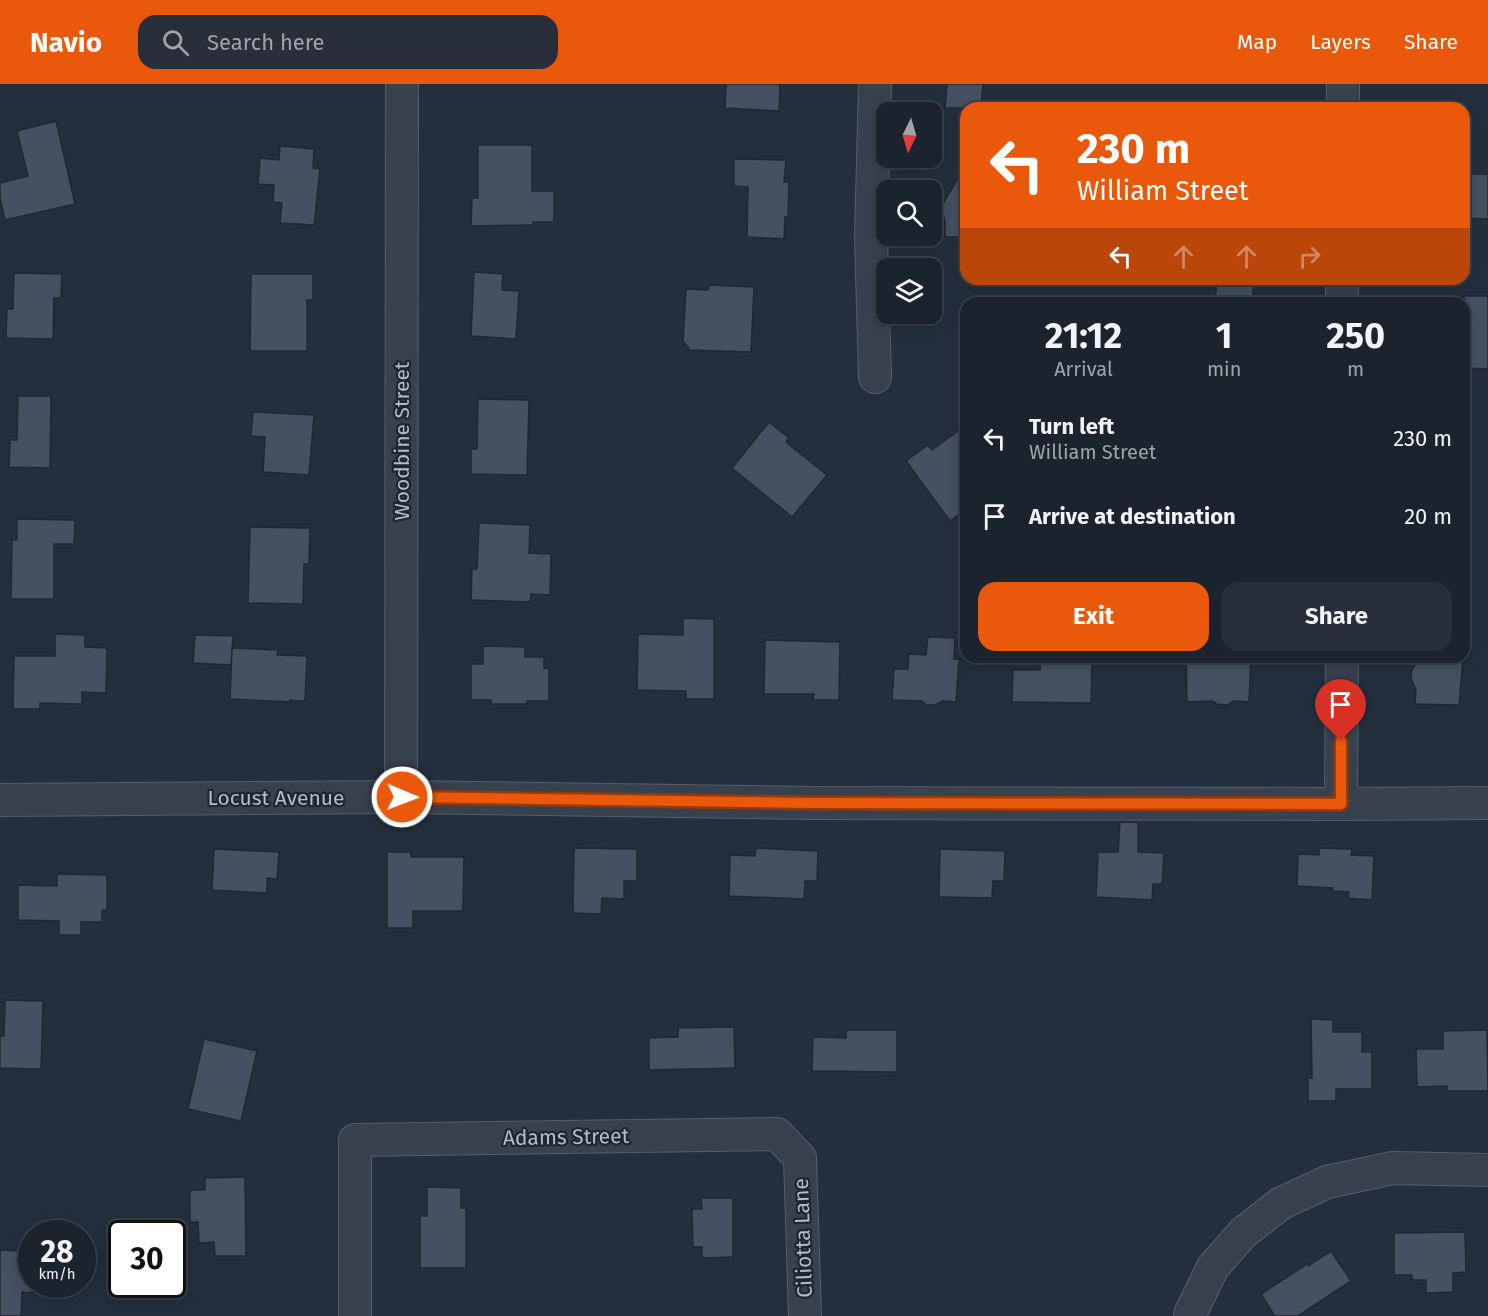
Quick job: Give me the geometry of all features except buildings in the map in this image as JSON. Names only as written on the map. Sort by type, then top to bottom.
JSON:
[{"type":"street","name":"Woodbine Street","points":[[402,84],[402,797]]},
{"type":"street","points":[[875,84],[871,238],[875,377]]},
{"type":"street","points":[[1343,84],[1343,102]]},
{"type":"street","points":[[1341,804],[1342,663]]},
{"type":"street","name":"Locust Avenue","points":[[0,800],[402,797],[814,803],[1488,803]]},
{"type":"street","name":"Adams Street","points":[[355,1316],[355,1140],[777,1134]]},
{"type":"street","name":"Ciliotta Lane","points":[[777,1134],[800,1158],[805,1316]]},
{"type":"street","points":[[1190,1316],[1213,1267],[1243,1233],[1280,1204],[1327,1182],[1392,1168],[1488,1170]]},
{"type":"route","points":[[402,797],[814,803],[1341,804],[1341,741]]}]
